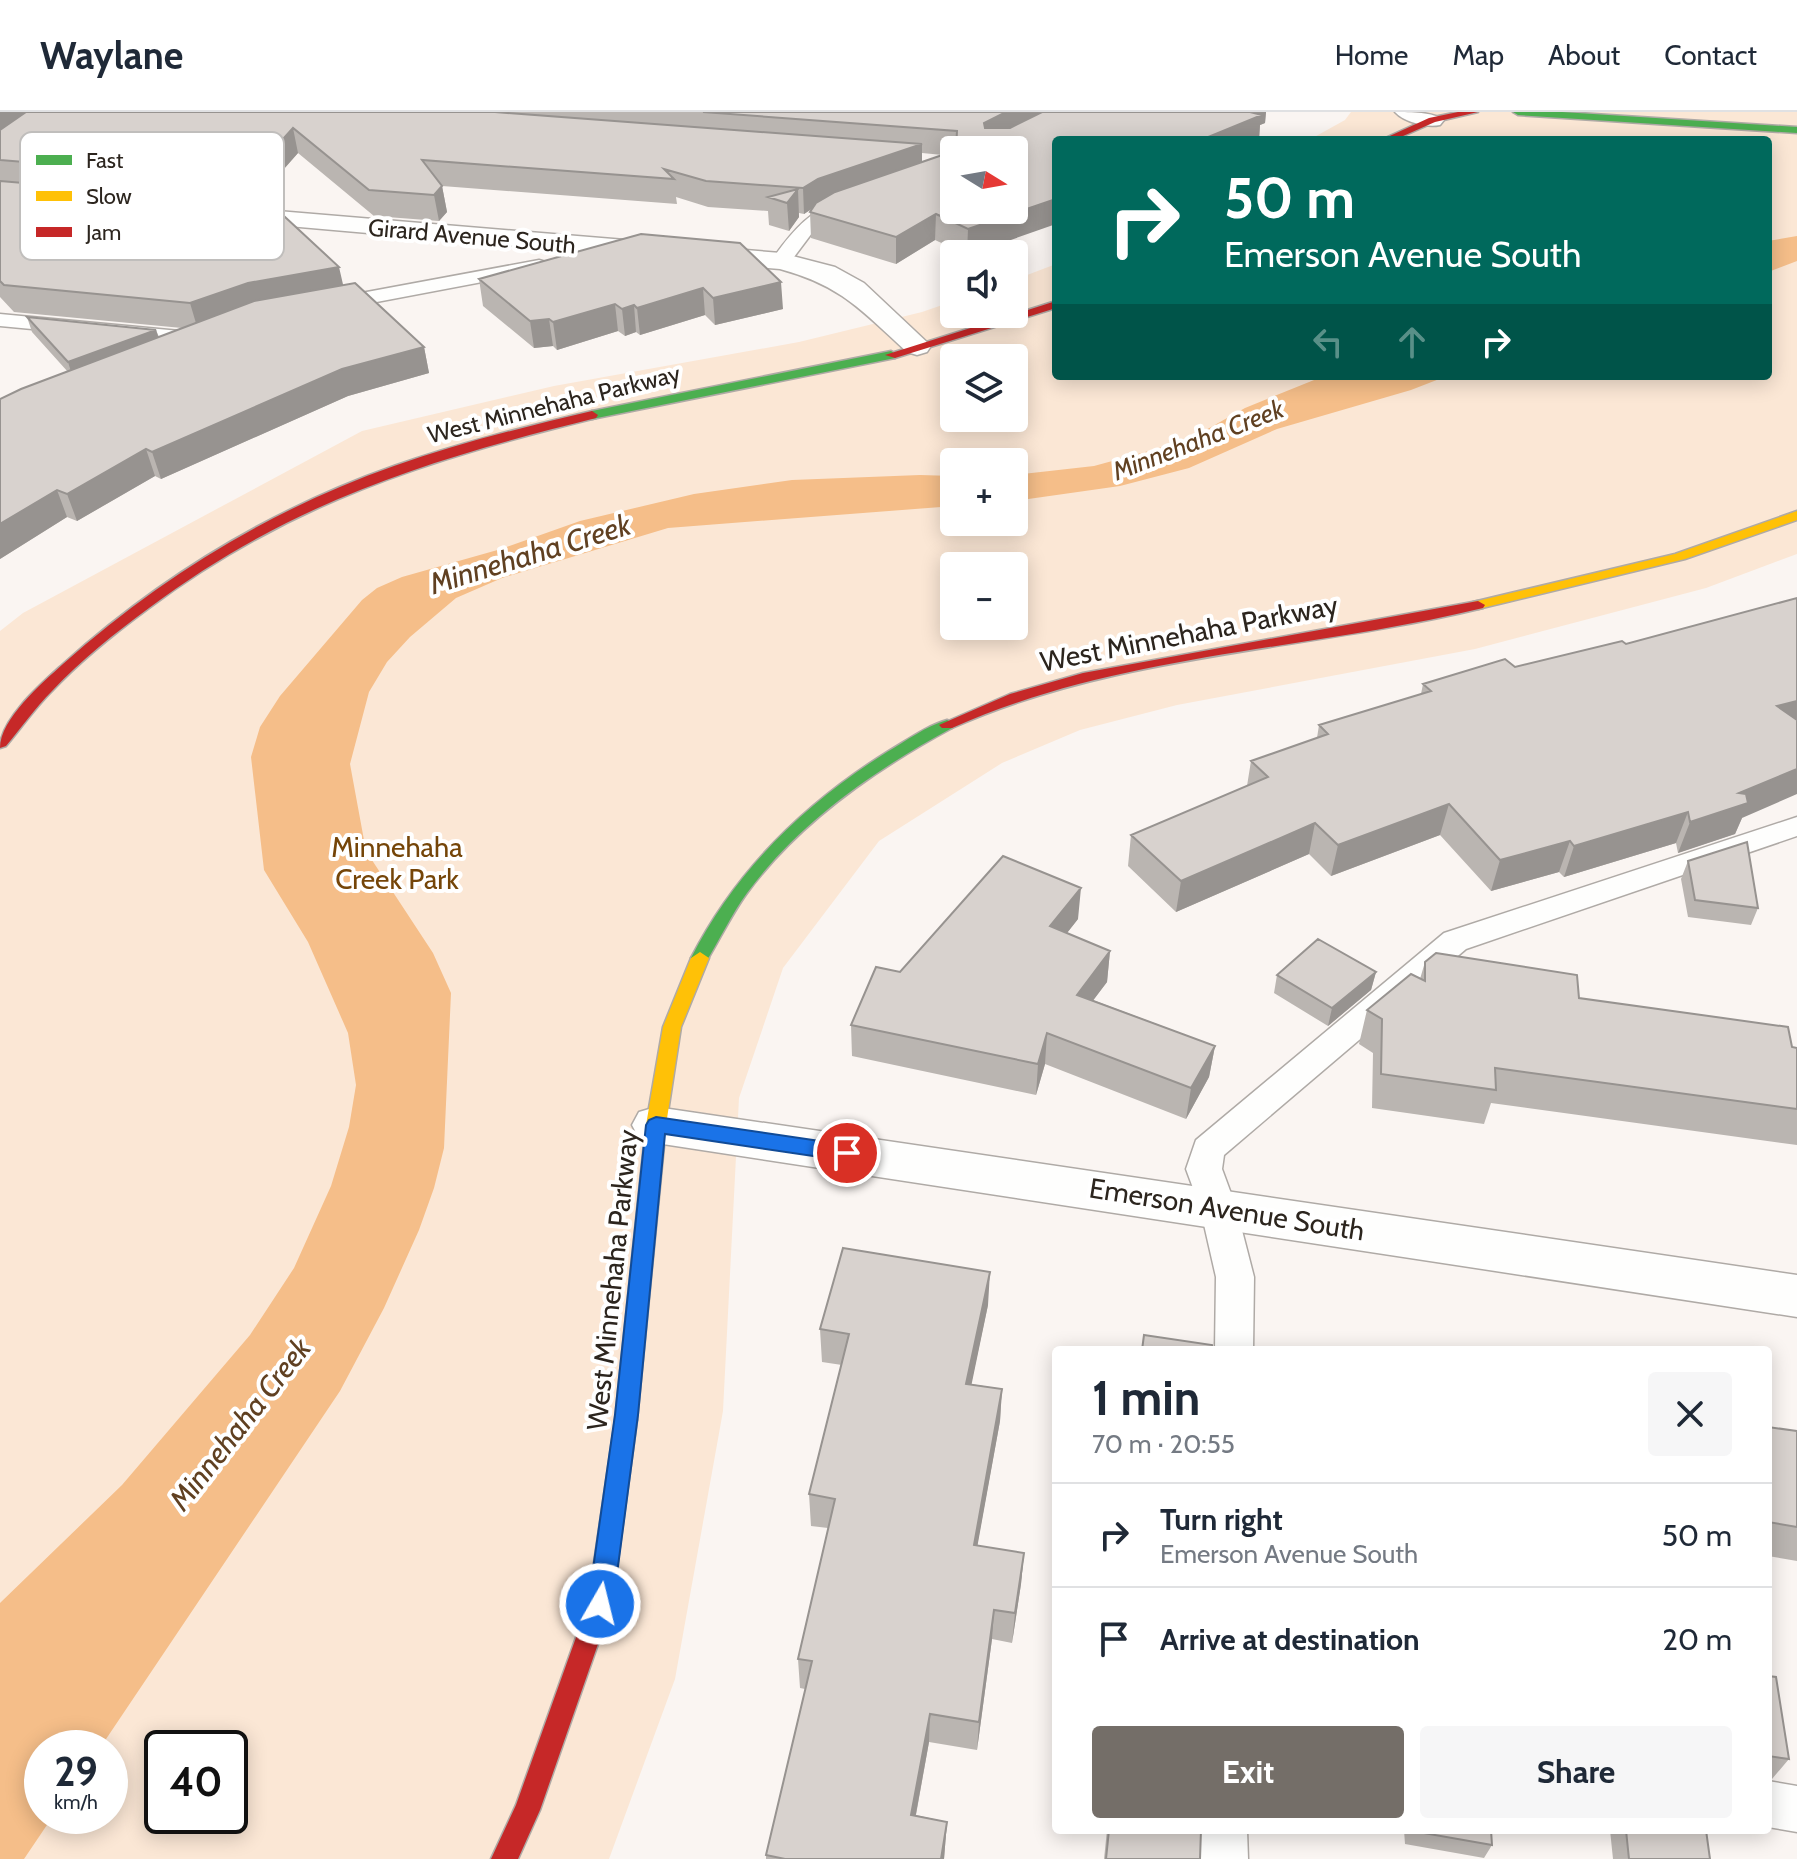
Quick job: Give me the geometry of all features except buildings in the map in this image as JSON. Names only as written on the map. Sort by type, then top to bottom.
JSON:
[{"type":"street","points":[[1407,112],[1432,120]]},
{"type":"street","points":[[1395,136],[1432,120],[1473,112]]},
{"type":"street","points":[[1518,112],[1797,130]]},
{"type":"street","name":"Girard Avenue South","points":[[284,220],[781,261],[825,273],[854,289],[917,346]]},
{"type":"street","name":"West Minnehaha Parkway","points":[[0,743],[53,681],[114,627],[171,585],[285,518],[370,479],[482,442],[549,425],[876,359],[1052,305]]},
{"type":"street","name":"West Minnehaha Parkway","points":[[504,1859],[527,1810],[600,1604],[627,1415],[656,1125],[672,1027],[709,935],[763,862],[830,798],[906,745],[992,703],[1085,675],[1395,624],[1589,580],[1758,532],[1797,515]]},
{"type":"street","name":"Emerson Avenue South","points":[[656,1125],[1797,1296]]},
{"type":"lane","points":[[781,261],[808,223],[827,211],[869,196]]},
{"type":"lane","points":[[302,310],[629,250]]},
{"type":"lane","points":[[0,320],[208,336],[159,355]]},
{"type":"lane","points":[[1234,1346],[1235,1277],[1218,1207],[1204,1169],[1208,1149],[1455,941],[1797,826]]},
{"type":"lane","points":[[1772,1805],[1797,1809]]},
{"type":"lane","points":[[1224,1834],[1224,1859]]},
{"type":"green space","name":"Minnehaha Creek Park","points":[[1351,112],[1797,112],[1797,554],[1706,588],[1475,649],[1177,705],[1080,730],[1002,763],[879,841],[783,968],[739,1098],[723,1411],[675,1679],[609,1859],[0,1859],[0,631],[23,613],[362,431],[554,386],[799,342],[940,306],[940,328],[1028,328],[1028,275],[1052,266],[1052,380],[1772,380],[1772,136],[1316,136],[1345,120]]},
{"type":"water","points":[[1797,236],[1797,261],[1772,270],[1772,240]]},
{"type":"water","name":"Minnehaha Creek","points":[[1314,380],[1437,380],[1277,429],[1189,468],[1120,486],[1028,499],[1028,473],[1094,466],[1195,436],[1245,408]]},
{"type":"water","name":"Minnehaha Creek","points":[[940,476],[940,507],[668,528],[502,578],[456,598],[410,637],[387,662],[369,692],[350,764],[366,851],[433,953],[451,993],[444,1148],[434,1188],[384,1308],[340,1391],[112,1730],[24,1730],[24,1834],[41,1834],[24,1859],[0,1859],[0,1603],[122,1485],[250,1335],[294,1268],[331,1186],[349,1127],[356,1085],[348,1033],[308,942],[264,870],[251,757],[260,727],[280,696],[362,600],[377,588],[402,577],[501,549],[580,521],[694,494],[792,480]]},
{"type":"traffic: fast","points":[[1518,112],[1797,130]]},
{"type":"traffic: fast","points":[[592,415],[891,355]]},
{"type":"traffic: fast","points":[[700,958],[718,922],[771,853],[839,792],[876,766],[947,725]]},
{"type":"traffic: slow","points":[[1478,605],[1680,556],[1759,531],[1797,515]]},
{"type":"traffic: slow","points":[[626,1420],[656,1125],[672,1027],[700,958]]},
{"type":"traffic: jam","points":[[1395,136],[1432,120],[1473,112]]},
{"type":"traffic: jam","points":[[891,355],[1052,305]]},
{"type":"traffic: jam","points":[[0,743],[48,686],[89,648],[164,591],[244,539],[328,497],[398,469],[480,443],[592,415]]},
{"type":"traffic: jam","points":[[947,725],[1015,697],[1083,678],[1478,605]]},
{"type":"traffic: jam","points":[[504,1859],[527,1810],[600,1604],[626,1420]]},
{"type":"route","points":[[600,1604],[627,1415],[656,1125],[847,1153]]}]
